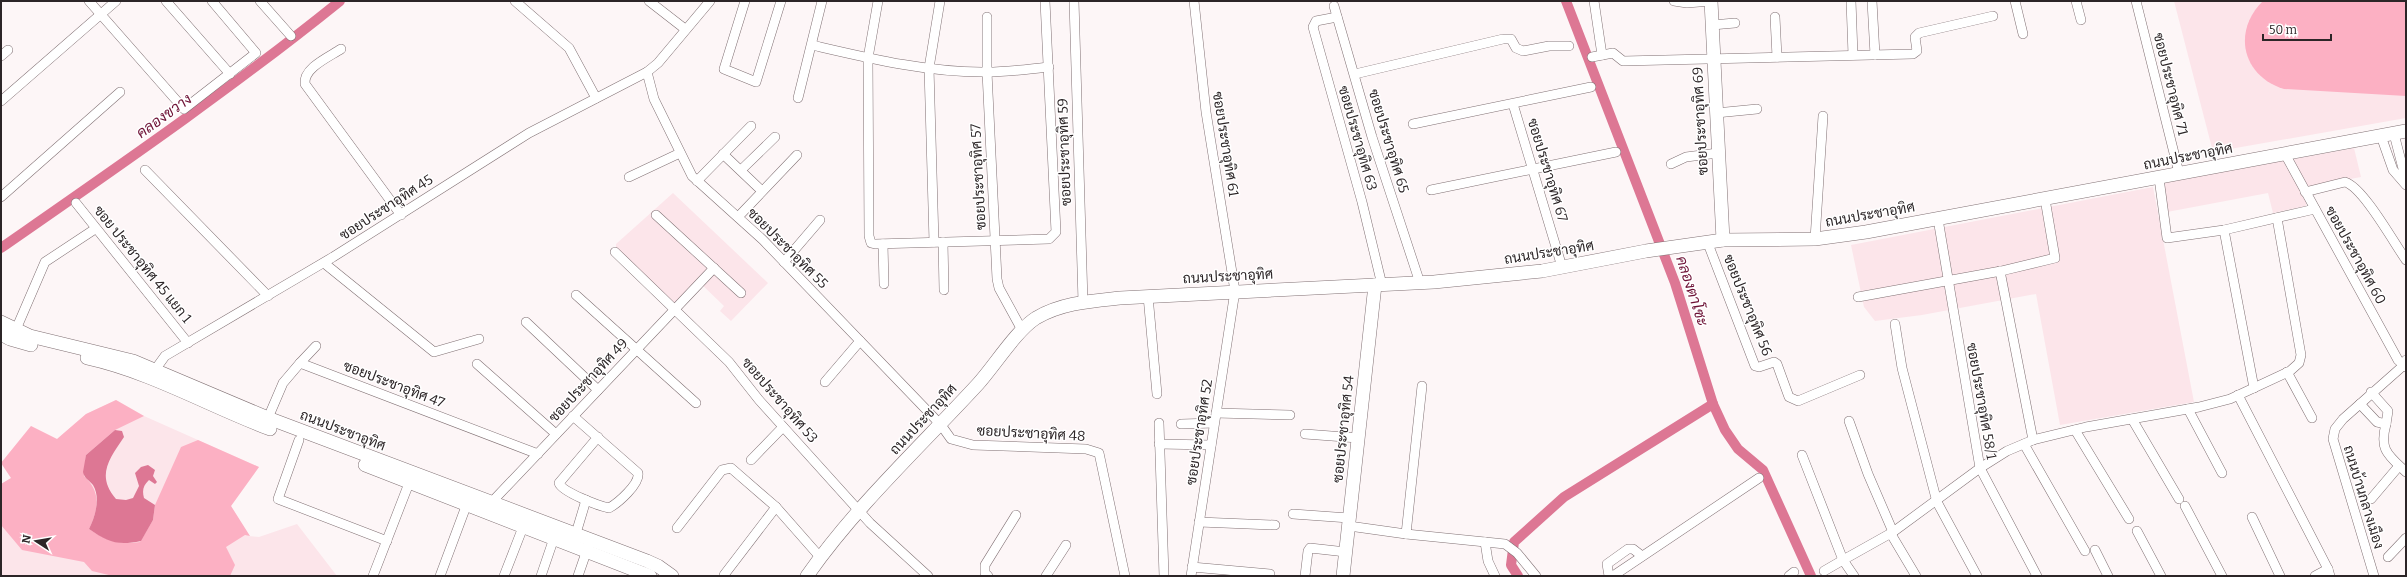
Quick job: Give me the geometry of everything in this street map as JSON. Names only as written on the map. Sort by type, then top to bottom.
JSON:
[{"type":"main road","name":"ซอยประชาอุทิศ 69","points":[[1711,1],[1723,240]]},
{"type":"main road","name":"ถนนประชาอุทิศ","points":[[807,576],[820,556],[989,371],[1022,330],[1045,313],[1082,302],[1148,296],[1235,291],[1420,283],[1515,275],[1707,241],[1816,239],[1938,219],[2400,132]]},
{"type":"main road","name":"ซอยประชาอุทิศ 54","points":[[1343,576],[1358,438],[1378,285]]},
{"type":"main road","name":"ถนนประชาอุทิศ","points":[[1,322],[9,335],[39,348],[153,373],[268,418],[411,478],[468,500],[589,545],[658,566],[672,576]]},
{"type":"main road","name":"ถนนประชาอุทิศ","points":[[153,373],[212,406],[299,440],[411,478]]},
{"type":"main road","name":"ถนนประชาอุทิศ","points":[[525,521],[554,538],[574,539]]},
{"type":"main road","name":"ถนนประชาอุทิศ","points":[[589,545],[650,576]]},
{"type":"street","points":[[89,1],[184,108],[230,74],[256,51],[212,1]]},
{"type":"street","points":[[1,101],[116,1]]},
{"type":"street","points":[[166,1],[230,74]]},
{"type":"street","points":[[260,1],[291,36]]},
{"type":"street","points":[[516,1],[570,48],[596,98]]},
{"type":"street","points":[[649,1],[685,29]]},
{"type":"street","name":"ซอยประชาอุทิศ 45","points":[[153,373],[165,356],[324,263],[401,215],[479,163],[596,98],[647,72],[658,63],[710,1]]},
{"type":"street","points":[[745,1],[724,69],[756,82],[781,1]]},
{"type":"street","points":[[798,98],[822,1]]},
{"type":"street","points":[[878,1],[868,58],[869,236],[871,242],[883,244],[1049,239],[1056,232],[1045,1]]},
{"type":"street","points":[[940,1],[929,68],[938,242],[944,290]]},
{"type":"street","name":"ซอยประชาอุทิศ 59","points":[[1074,1],[1082,302]]},
{"type":"street","name":"ซอยประชาอุทิศ 61","points":[[1194,1],[1206,112],[1235,291]]},
{"type":"street","points":[[1594,1],[1602,55]]},
{"type":"street","points":[[1674,1],[1687,3],[1711,1]]},
{"type":"street","points":[[1851,1],[1853,55]]},
{"type":"street","points":[[1872,1],[1874,55]]},
{"type":"street","points":[[2015,1],[2023,34]]},
{"type":"street","points":[[2076,1],[2082,20]]},
{"type":"street","name":"ซอยประชาอุทิศ 71","points":[[2136,1],[2179,173]]},
{"type":"street","name":"ซอยประชาอุทิศ 65","points":[[1334,6],[1355,74],[1372,137],[1420,283]]},
{"type":"street","points":[[1592,57],[1614,53],[1623,61],[1913,54],[1916,51],[1915,38],[1919,33],[1993,16]]},
{"type":"street","name":"ซอยประชาอุทิศ 57","points":[[987,17],[987,72],[994,240],[998,284],[1022,330]]},
{"type":"street","name":"ซอยประชาอุทิศ 63","points":[[1337,17],[1316,21],[1313,27],[1362,202],[1378,285]]},
{"type":"street","points":[[1775,17],[1777,57]]},
{"type":"street","points":[[1712,25],[1735,23]]},
{"type":"street","points":[[1355,74],[1503,38],[1511,39],[1516,48],[1523,51],[1549,46],[1569,46]]},
{"type":"street","points":[[812,45],[868,58],[929,68],[987,72],[1048,67]]},
{"type":"street","points":[[341,50],[307,72],[304,78],[305,84],[401,215]]},
{"type":"street","name":"ซอยประชาอุทิศ 55","points":[[647,72],[654,99],[686,167],[697,181],[738,217],[784,262],[940,425]]},
{"type":"street","points":[[1414,124],[1513,104],[1555,93],[1591,87]]},
{"type":"street","points":[[1,198],[120,92]]},
{"type":"street","name":"ซอยประชาอุทิศ 67","points":[[1513,104],[1562,267]]},
{"type":"street","points":[[1716,113],[1757,109]]},
{"type":"street","points":[[1816,239],[1823,116]]},
{"type":"street","points":[[697,181],[751,126]]},
{"type":"street","points":[[2400,132],[2406,180]]},
{"type":"street","points":[[2381,136],[2393,170],[2406,185]]},
{"type":"street","points":[[741,170],[775,137]]},
{"type":"street","points":[[1431,190],[1616,152]]},
{"type":"street","points":[[629,177],[680,153]]},
{"type":"street","points":[[1671,164],[1691,156],[1718,153]]},
{"type":"street","points":[[723,154],[762,191]]},
{"type":"street","name":"ซอยประชาอุทิศ 60","points":[[2285,154],[2314,209],[2405,364]]},
{"type":"street","points":[[738,217],[797,155]]},
{"type":"street","points":[[145,170],[268,296]]},
{"type":"street","points":[[2159,178],[2167,238],[2224,230],[2314,209]]},
{"type":"street","points":[[2305,192],[2345,182],[2349,184],[2360,192],[2406,260]]},
{"type":"street","points":[[1858,298],[2000,271],[2055,258],[2045,199]]},
{"type":"street","name":"ซอย ประชาอุทิศ 45 แยก 1","points":[[76,203],[188,343]]},
{"type":"street","points":[[656,215],[741,293]]},
{"type":"street","points":[[1824,571],[1892,533],[1937,502],[1980,468],[2007,451],[2029,442],[2075,430],[2188,409],[2238,395],[2287,372],[2299,363],[2301,355],[2277,218]]},
{"type":"street","name":"ซอยประชาอุทิศ 58/1","points":[[1938,219],[1947,280],[1980,468],[2037,576]]},
{"type":"street","points":[[784,262],[820,220]]},
{"type":"street","points":[[9,335],[45,262],[96,229]]},
{"type":"street","points":[[2224,230],[2254,388]]},
{"type":"street","name":"ซอยประชาอุทิศ 56","points":[[1707,241],[1755,366],[1759,367],[1774,362],[1777,364],[1789,397],[1798,401],[1860,375]]},
{"type":"street","points":[[883,244],[884,284]]},
{"type":"street","name":"ซอยประชาอุทิศ 53","points":[[615,252],[676,309],[729,362],[783,427],[860,511],[878,530],[928,576]]},
{"type":"street","points":[[324,263],[434,352],[478,339]]},
{"type":"street","name":"ซอยประชาอุทิศ 49","points":[[487,507],[714,268]]},
{"type":"street","points":[[2000,271],[2029,442],[2085,551]]},
{"type":"street","name":"ซอยประชาอุทิศ 52","points":[[1191,572],[1235,291]]},
{"type":"street","points":[[576,295],[696,403]]},
{"type":"street","points":[[1148,296],[1157,394]]},
{"type":"street","points":[[526,322],[598,390]]},
{"type":"street","points":[[1895,324],[1902,368],[1937,502],[1977,576]]},
{"type":"street","points":[[825,382],[860,341]]},
{"type":"street","points":[[268,418],[283,383],[316,346]]},
{"type":"street","name":"ซอยประชาอุทิศ 47","points":[[300,364],[538,454]]},
{"type":"street","points":[[477,364],[556,434]]},
{"type":"street","name":"ถนนบ้านกลางเมือง","points":[[2374,576],[2333,439],[2336,429],[2343,419],[2371,392],[2405,364]]},
{"type":"street","points":[[2287,372],[2312,418]]},
{"type":"street","points":[[1406,534],[1422,386]]},
{"type":"street","points":[[2371,392],[2388,411],[2383,444],[2386,452],[2403,469],[2371,500]]},
{"type":"street","points":[[2238,395],[2329,572],[2315,576]]},
{"type":"street","points":[[2360,404],[2377,422],[2386,424]]},
{"type":"street","points":[[2188,409],[2222,474]]},
{"type":"street","points":[[1216,413],[1290,415]]},
{"type":"street","points":[[573,416],[598,437],[636,471],[639,478],[616,504],[609,508],[586,500],[565,489],[559,483],[598,437]]},
{"type":"street","points":[[2132,419],[2182,502],[2222,576]]},
{"type":"street","points":[[1849,421],[1868,474],[1892,533],[1916,576]]},
{"type":"street","points":[[1158,423],[1164,576]]},
{"type":"street","points":[[1181,424],[1214,423]]},
{"type":"street","name":"ซอยประชาอุทิศ 48","points":[[940,425],[951,439],[973,445],[1086,449],[1098,452],[1125,576]]},
{"type":"street","points":[[751,460],[783,427]]},
{"type":"street","points":[[2075,430],[2129,519]]},
{"type":"street","points":[[1305,434],[1358,438]]},
{"type":"street","points":[[299,440],[278,499],[387,541]]},
{"type":"street","points":[[1159,444],[1211,445]]},
{"type":"street","points":[[1802,455],[1843,560],[1854,576]]},
{"type":"street","points":[[677,528],[721,472],[728,467],[776,507],[820,556]]},
{"type":"street","points":[[373,576],[411,478]]},
{"type":"street","points":[[1613,576],[1759,478]]},
{"type":"street","points":[[440,576],[468,500]]},
{"type":"street","points":[[574,539],[586,500]]},
{"type":"street","points":[[724,575],[776,507]]},
{"type":"street","points":[[1293,514],[1349,522],[1406,534],[1509,546],[1517,553],[1536,576]]},
{"type":"street","points":[[988,576],[984,573],[985,565],[1016,515]]},
{"type":"street","points":[[2252,517],[2280,576]]},
{"type":"street","points":[[504,576],[525,521]]},
{"type":"street","points":[[1199,522],[1275,525]]},
{"type":"street","points":[[2137,531],[2161,576]]},
{"type":"street","points":[[541,576],[554,538]]},
{"type":"street","points":[[2388,557],[2406,538]]},
{"type":"street","points":[[1485,542],[1488,561],[1495,576]]},
{"type":"street","points":[[578,576],[589,545]]},
{"type":"street","points":[[1046,576],[1066,545]]},
{"type":"street","points":[[1304,576],[1310,548],[1346,552]]},
{"type":"street","points":[[1609,576],[1607,564],[1628,549],[1633,549],[1642,556]]},
{"type":"street","points":[[2095,550],[2108,576]]},
{"type":"street","points":[[1191,572],[1270,574]]},
{"type":"shaded area","points":[[2174,1],[2406,1],[2406,118],[2213,152]]},
{"type":"shaded area","points":[[2263,1],[2406,1],[2406,96],[2284,89],[2270,83],[2259,74],[2251,63],[2246,51],[2245,39],[2247,26],[2253,13]]},
{"type":"shaded area","points":[[2354,148],[2361,177],[2307,187],[2306,206],[2273,213],[2268,193],[2167,212],[2163,183]]},
{"type":"shaded area","points":[[2153,187],[2194,402],[2060,425],[2036,294],[1922,315],[1875,321],[1864,307],[1851,245]]},
{"type":"shaded area","points":[[673,193],[768,283],[731,321],[720,311],[724,306],[697,280],[674,304],[616,248],[616,244]]},
{"type":"shaded area","points":[[116,400],[144,416],[259,467],[231,506],[249,536],[259,537],[297,524],[337,576],[1,576],[1,484],[11,478],[1,463],[31,426],[57,439],[86,414]]},
{"type":"shaded area","points":[[116,400],[144,416],[115,430],[86,455],[84,476],[90,482],[96,494],[97,501],[95,514],[89,529],[102,537],[113,541],[126,543],[140,542],[153,520],[155,505],[181,447],[198,440],[259,467],[231,506],[250,536],[245,535],[226,547],[235,565],[230,576],[113,576],[92,571],[84,562],[22,550],[1,525],[1,484],[11,478],[1,463],[31,426],[57,439],[86,414]]},
{"type":"shaded area","points":[[115,430],[122,431],[124,437],[110,460],[106,475],[110,491],[116,499],[126,500],[133,498],[139,486],[135,473],[141,467],[148,465],[155,470],[153,476],[157,482],[155,484],[149,480],[145,484],[143,493],[144,498],[155,505],[153,520],[141,541],[125,543],[113,542],[89,529],[95,513],[97,496],[93,485],[83,472],[86,455]]},
{"type":"waterway","name":"คลองขวาง","points":[[1,248],[215,97],[340,1]]},
{"type":"waterway","name":"คลองตาโซะ","points":[[1566,1],[1675,283],[1713,404],[1725,430],[1738,449],[1763,470],[1811,576]]},
{"type":"waterway","points":[[1518,576],[1511,565],[1514,542],[1564,497],[1713,404]]}]
